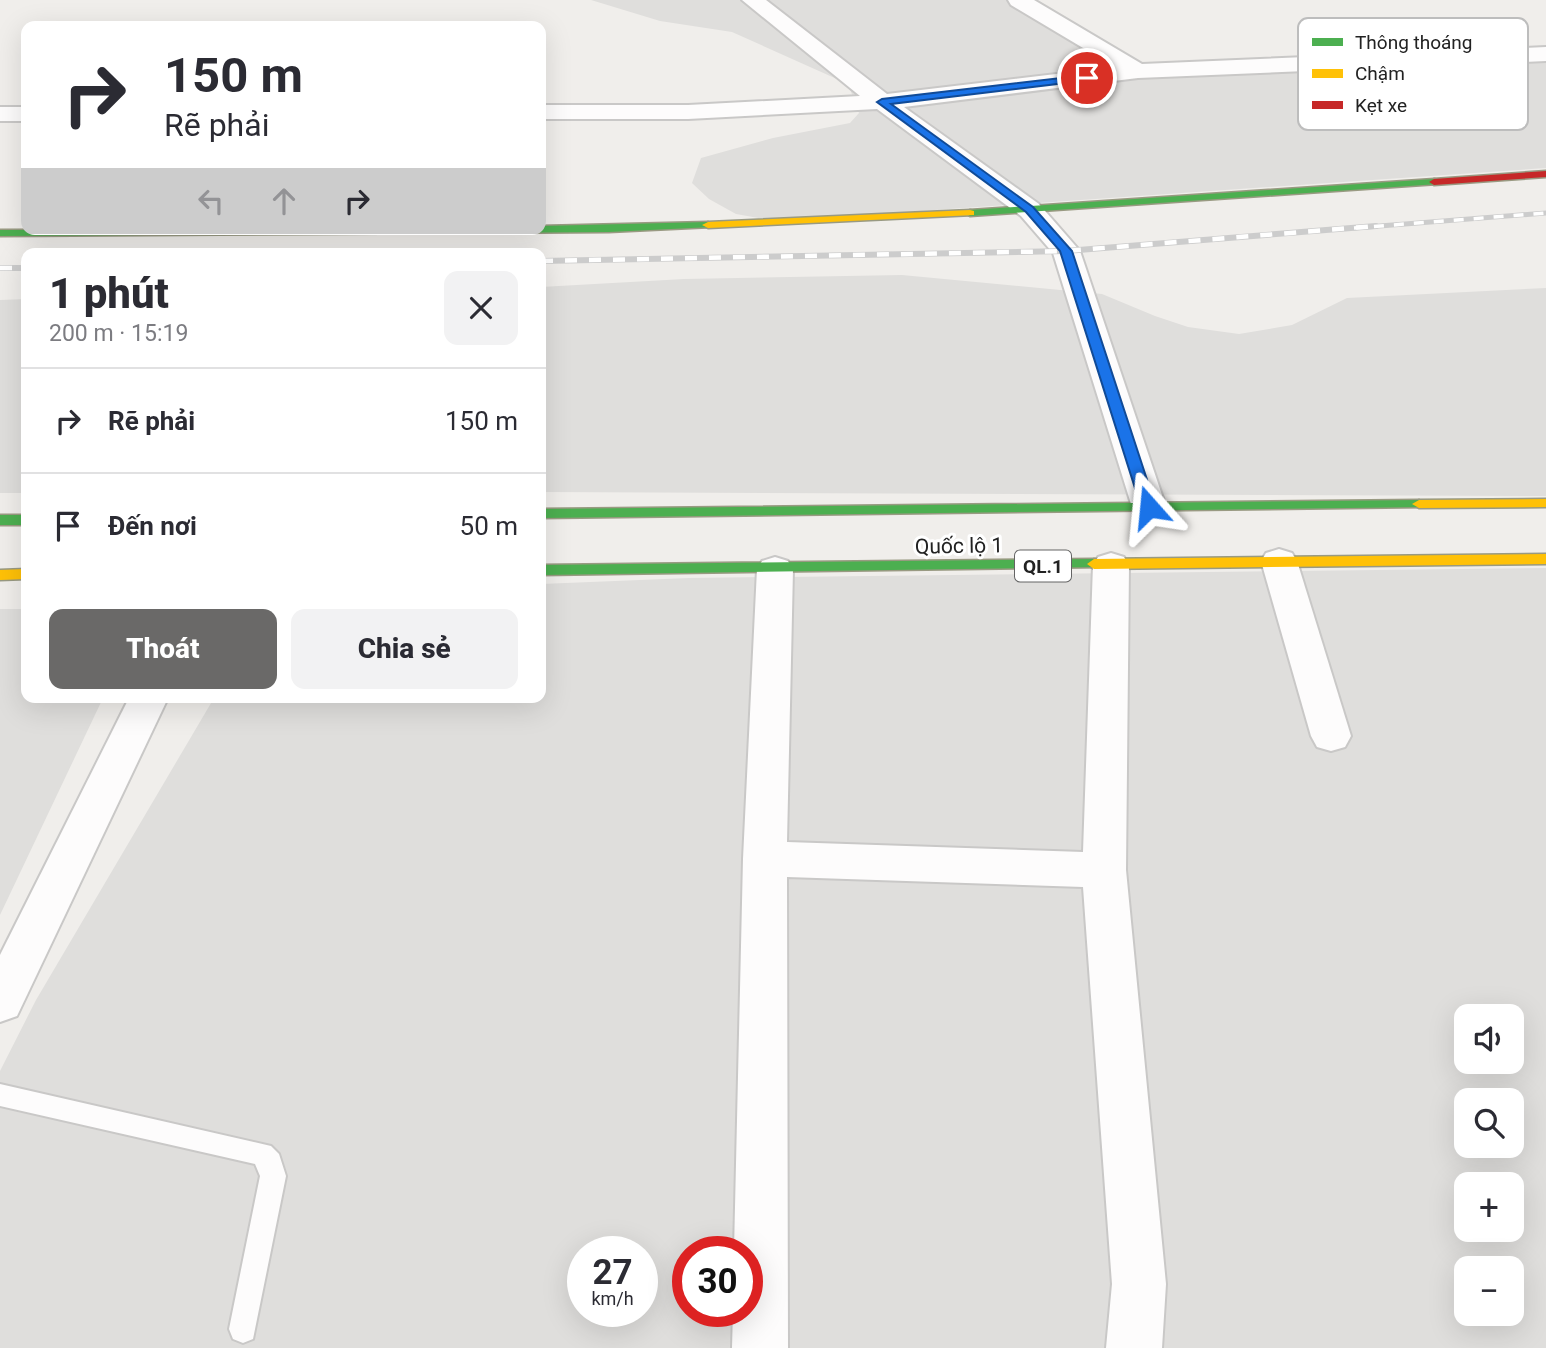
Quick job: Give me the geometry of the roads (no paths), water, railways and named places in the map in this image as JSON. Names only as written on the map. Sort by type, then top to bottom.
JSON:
[{"type":"main road","points":[[546,229],[1030,210],[1546,174]]},
{"type":"main road","points":[[0,233],[21,233]]},
{"type":"main road","name":"Quốc lộ 1","points":[[546,514],[1546,503]]},
{"type":"main road","points":[[0,520],[21,520]]},
{"type":"main road","name":"Quốc lộ 1","points":[[546,570],[1546,559]]},
{"type":"main road","points":[[0,575],[21,574]]},
{"type":"street","points":[[753,0],[882,102],[1030,210],[1066,251],[1149,507]]},
{"type":"street","points":[[1019,0],[1138,71]]},
{"type":"street","points":[[1528,55],[1546,54]]},
{"type":"street","points":[[546,112],[688,112],[882,102],[1138,71],[1298,64]]},
{"type":"street","points":[[0,114],[21,114]]},
{"type":"street","points":[[1279,561],[1331,736]]},
{"type":"street","points":[[1111,565],[1104,870],[1139,1284],[1134,1348]]},
{"type":"street","points":[[760,1348],[765,859],[775,569]]},
{"type":"street","points":[[0,1002],[147,703]]},
{"type":"street","points":[[765,859],[1104,870]]},
{"type":"lane","points":[[0,1095],[262,1153],[270,1163],[274,1176],[243,1329]]},
{"type":"railway","points":[[1354,228],[1546,213]]},
{"type":"railway","points":[[546,261],[1066,251],[1376,226]]},
{"type":"railway","points":[[0,268],[21,268]]}]
